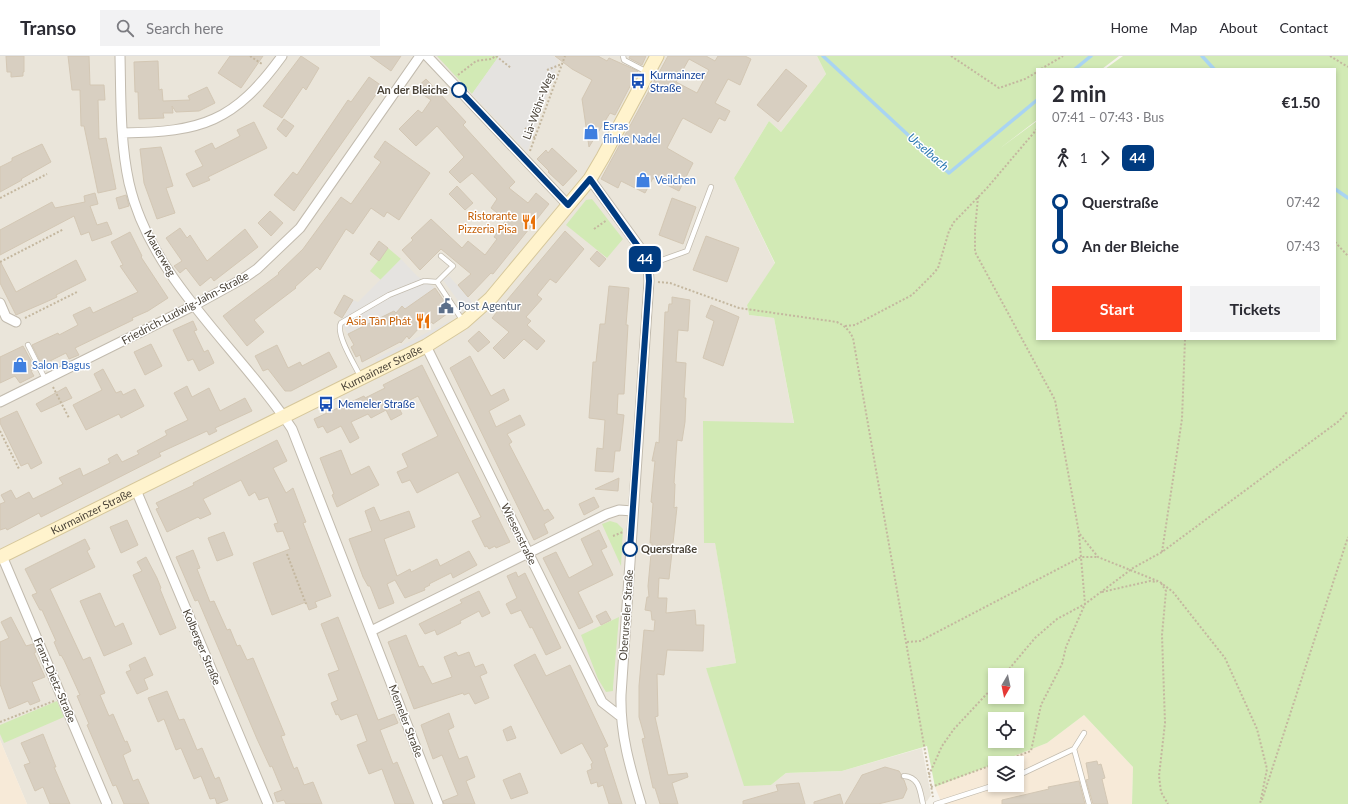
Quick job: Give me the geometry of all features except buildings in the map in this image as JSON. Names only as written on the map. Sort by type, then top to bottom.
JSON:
[{"type":"main road","name":"Kurmainzer Straße","points":[[1,557],[426,346],[464,322],[491,298],[590,179],[657,56]]},
{"type":"street","name":"Mauerweg","points":[[120,56],[123,133],[129,183],[144,226],[160,258],[195,305],[284,416]]},
{"type":"street","points":[[123,133],[173,131],[212,120],[236,107],[257,88],[282,56]]},
{"type":"street","name":"Friedrich-Ludwig-Jahn-Straße","points":[[0,402],[195,305],[252,272],[300,228],[420,56]]},
{"type":"street","points":[[427,56],[568,205]]},
{"type":"street","name":"Oberurseler Straße","points":[[590,179],[616,213],[642,252],[648,265],[649,281],[620,716],[624,743],[641,804]]},
{"type":"street","points":[[0,303],[6,317],[16,322]]},
{"type":"street","name":"Wiesenstraße","points":[[426,346],[602,702],[620,716]]},
{"type":"street","name":"Memeler Straße","points":[[284,416],[292,429],[438,804]]},
{"type":"street","name":"Kolberger Straße","points":[[136,490],[268,804]]},
{"type":"street","points":[[371,631],[607,514],[619,510],[633,512]]},
{"type":"street","name":"Franz-Dietz-Straße","points":[[1,557],[107,804]]},
{"type":"lane","points":[[623,56],[624,60],[648,73]]},
{"type":"lane","points":[[648,265],[687,251],[710,187]]},
{"type":"lane","points":[[361,378],[341,336],[339,327],[341,323],[389,295],[424,281],[436,282],[453,266],[441,256]]},
{"type":"lane","points":[[436,282],[464,322]]},
{"type":"lane","points":[[28,345],[47,378]]},
{"type":"lane","points":[[1024,773],[1074,749],[1084,733]]},
{"type":"lane","points":[[1074,749],[1088,804]]},
{"type":"lane","points":[[904,776],[915,779],[923,804]]},
{"type":"lane","points":[[935,802],[988,786]]},
{"type":"path","points":[[250,56],[271,71]]},
{"type":"path","points":[[452,82],[466,67],[476,61],[492,59],[496,56],[511,68]]},
{"type":"path","name":"Lia-Wöhr-Weg","points":[[526,162],[565,56]]},
{"type":"path","points":[[951,56],[999,88],[1025,79],[1036,73]]},
{"type":"path","points":[[1043,68],[1062,56]]},
{"type":"path","points":[[1330,56],[1348,67]]},
{"type":"path","points":[[547,70],[562,64]]},
{"type":"path","points":[[524,128],[535,138]]},
{"type":"path","points":[[845,326],[855,325],[912,295],[938,268],[949,231],[954,222],[978,197],[1036,130]]},
{"type":"path","points":[[0,198],[47,174]]},
{"type":"path","points":[[978,197],[975,252],[1055,400],[1079,533],[1085,604],[1066,647],[1062,664],[1041,705],[1031,751],[1017,756]]},
{"type":"path","points":[[594,229],[616,213]]},
{"type":"path","points":[[0,262],[64,229]]},
{"type":"path","points":[[1336,243],[1348,256]]},
{"type":"path","points":[[649,281],[670,283],[739,308],[837,322],[845,326],[853,338],[907,642],[929,776],[935,802]]},
{"type":"path","points":[[16,322],[77,292]]},
{"type":"path","points":[[1162,552],[1182,419],[1186,340]]},
{"type":"path","points":[[47,378],[69,418]]},
{"type":"path","points":[[1010,668],[1035,638],[1056,619],[1085,604],[1130,571],[1162,552],[1339,421],[1348,411]]},
{"type":"path","points":[[0,431],[19,469]]},
{"type":"path","points":[[1079,533],[1098,557]]},
{"type":"path","points":[[1261,804],[1348,537]]},
{"type":"path","points":[[287,554],[306,604]]},
{"type":"path","points":[[907,642],[920,641],[1081,557],[1098,557],[1160,582],[1173,592],[1225,658],[1251,715],[1257,729],[1267,769],[1261,804]]},
{"type":"path","points":[[1101,592],[1150,581],[1160,582]]},
{"type":"path","points":[[1160,582],[1166,591],[1162,635],[1165,723],[1159,776],[1162,792],[1168,804]]},
{"type":"path","points":[[929,776],[942,746],[950,734],[988,693]]},
{"type":"path","points":[[0,722],[62,697]]},
{"type":"path","points":[[931,787],[988,767]]},
{"type":"shaded area","points":[[0,56],[817,56],[826,74],[781,132],[769,121],[734,178],[775,264],[747,305],[749,315],[774,318],[794,424],[705,543],[715,542],[736,663],[706,668],[771,785],[786,773],[842,771],[922,748],[931,795],[927,801],[918,804],[27,804],[0,740]]},
{"type":"shaded area","name":"An der Bleiche","points":[[499,56],[553,56],[559,60],[527,152],[472,94]]},
{"type":"shaded area","points":[[401,259],[417,276],[435,288],[405,309],[402,306],[396,313],[390,313],[348,334],[341,323],[353,300],[358,302]]},
{"type":"shaded area","points":[[449,276],[472,302],[464,309],[443,280]]},
{"type":"shaded area","points":[[450,321],[451,324],[440,331],[377,363],[375,359]]},
{"type":"shaded area","points":[[1084,715],[1133,767],[1132,804],[942,804],[935,787],[988,766],[988,792],[1024,792],[1024,756],[1014,756],[1047,743]]},
{"type":"shaded area","points":[[0,740],[27,804],[0,804]]},
{"type":"green space","points":[[437,56],[499,56],[472,94]]},
{"type":"green space","points":[[817,56],[1119,56],[1103,68],[1036,68],[1036,121],[999,149],[1036,122],[1036,340],[1336,340],[1336,68],[1106,68],[1123,56],[1348,56],[1348,804],[1132,804],[1133,767],[1084,715],[1047,743],[1014,756],[988,756],[988,766],[935,787],[927,746],[842,771],[786,773],[771,785],[744,786],[706,668],[736,663],[715,543],[704,543],[703,421],[794,423],[774,318],[749,315],[747,305],[775,263],[734,178],[769,121],[781,132],[826,74]]},
{"type":"green space","points":[[592,199],[623,239],[607,258],[566,225],[586,200]]},
{"type":"green space","points":[[388,248],[401,259],[381,280],[370,271]]},
{"type":"green space","points":[[610,521],[617,523],[623,529],[621,566],[602,524]]},
{"type":"green space","points":[[619,617],[613,691],[606,692],[598,679],[581,635]]},
{"type":"green space","points":[[57,701],[64,717],[4,743],[0,734],[0,725]]},
{"type":"waterway","name":"Urselbach","points":[[823,56],[949,173],[1036,101]]},
{"type":"waterway","name":"Urselbach","points":[[1076,68],[1091,56]]},
{"type":"waterway","name":"Urselbach","points":[[1202,56],[1213,68]]},
{"type":"waterway","name":"Urselbach","points":[[1336,190],[1348,198]]},
{"type":"bus line","name":"44","points":[[459,90],[568,205],[590,179],[616,213],[642,252],[648,265],[649,281],[630,549]]},
{"type":"place","name":"Kurmainzer Straße","points":[[638,81]]},
{"type":"place","name":"An der Bleiche","points":[[459,90]]},
{"type":"place","name":"Esras flinke Nadel","points":[[591,132]]},
{"type":"place","name":"Veilchen","points":[[643,180]]},
{"type":"place","name":"Ristorante Pizzeria Pisa","points":[[529,222]]},
{"type":"place","name":"Post Agentur","points":[[446,306]]},
{"type":"place","name":"Asia Tân Phát","points":[[423,321]]},
{"type":"place","name":"Salon Bagus","points":[[20,365]]},
{"type":"place","name":"Memeler Straße","points":[[326,404]]},
{"type":"place","name":"Querstraße","points":[[630,549]]}]
